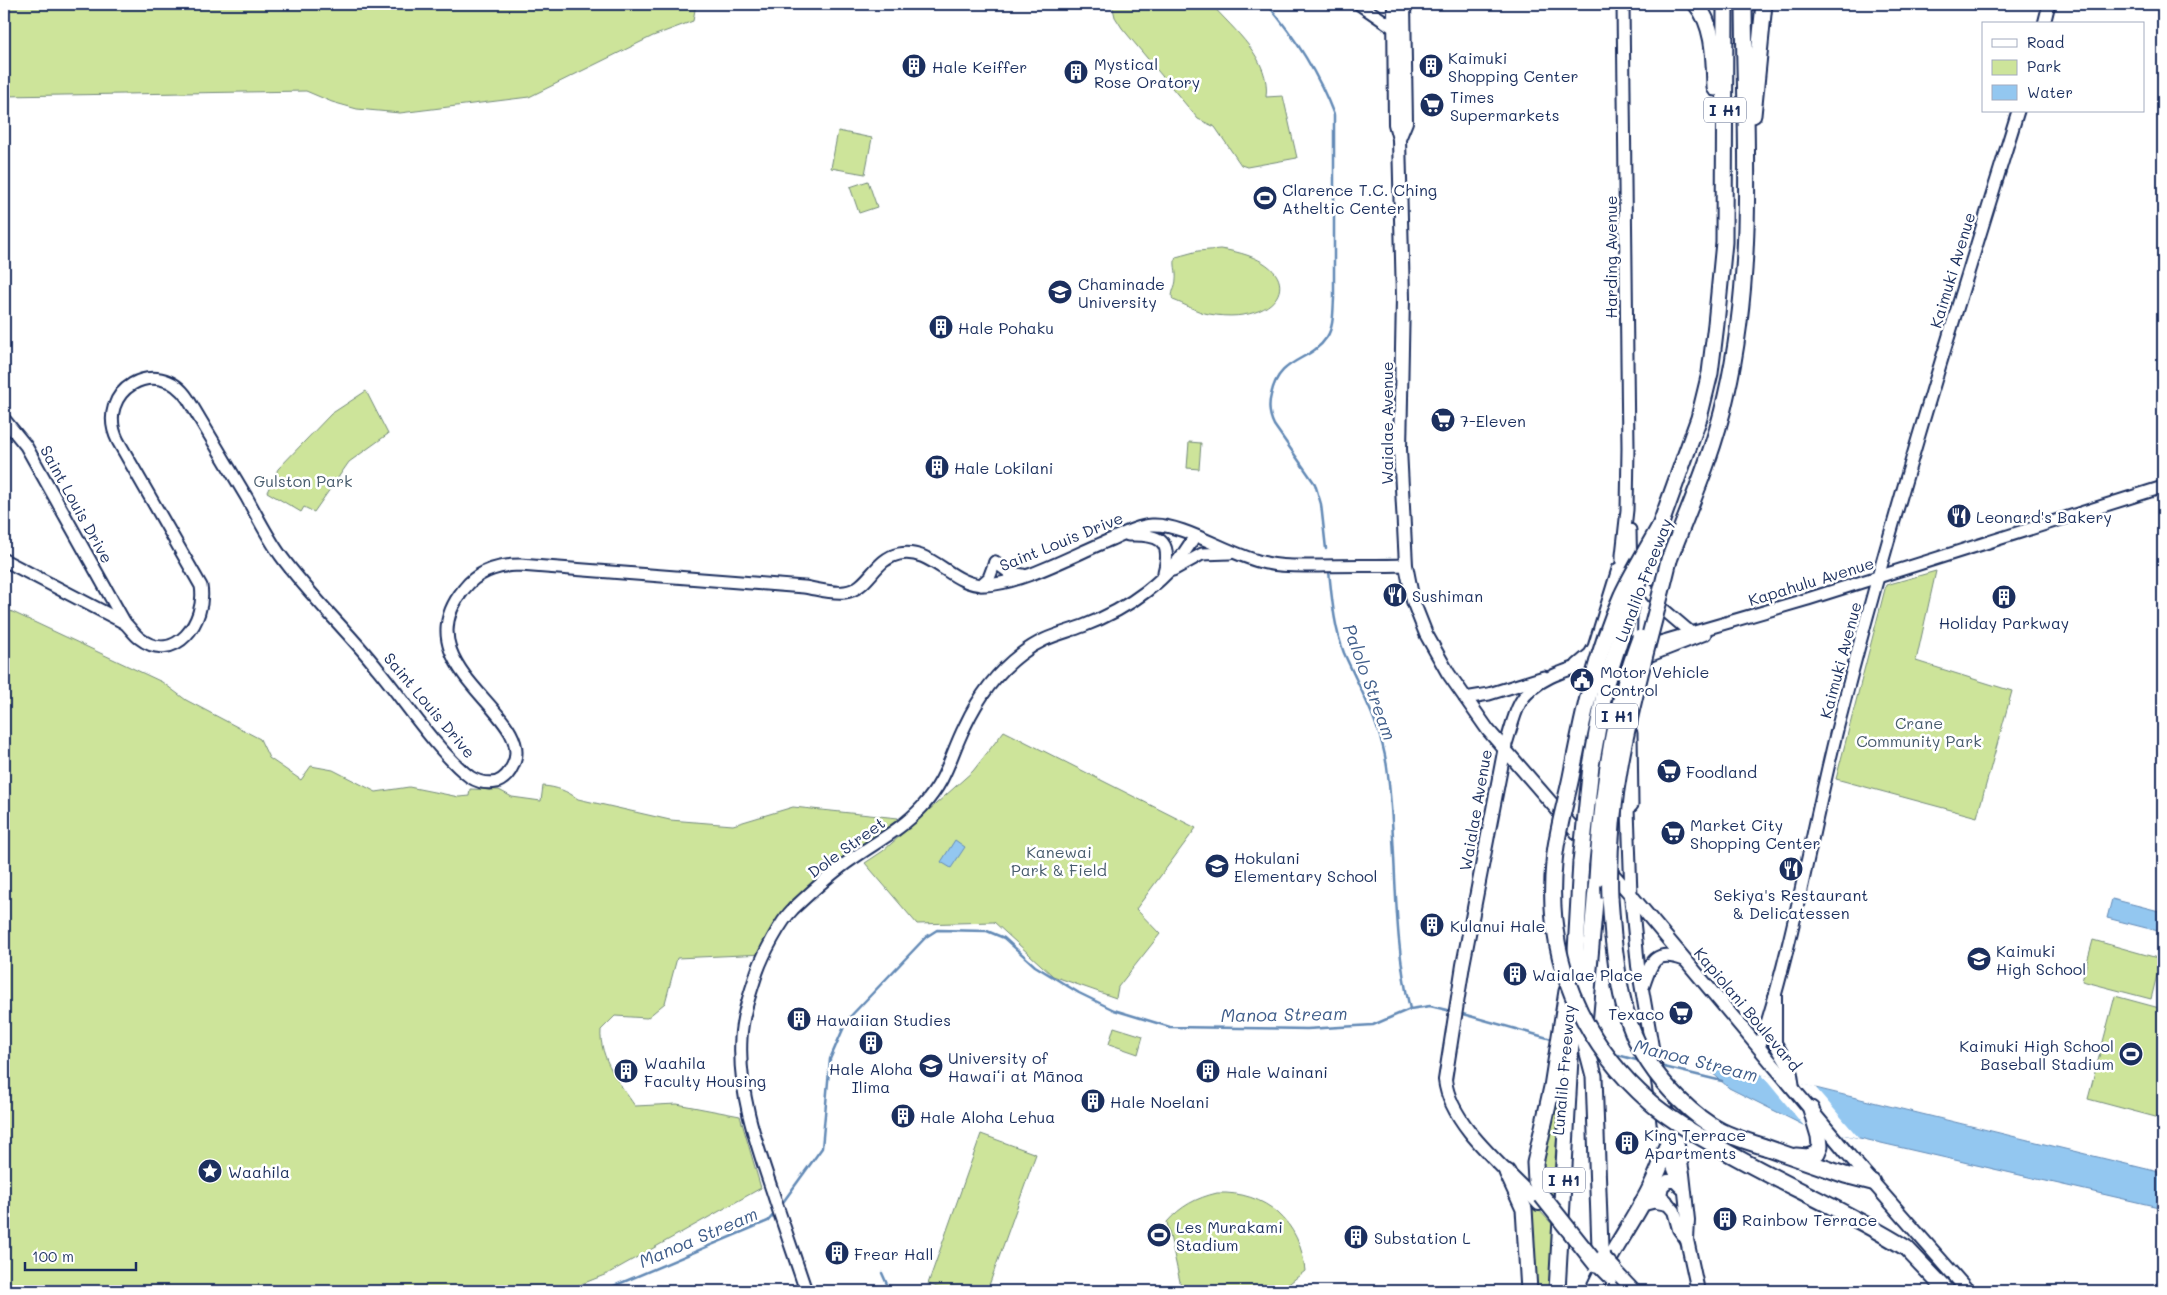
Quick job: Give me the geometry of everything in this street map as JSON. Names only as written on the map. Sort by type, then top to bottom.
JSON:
[{"type":"highway","points":[[1696,4],[1707,22],[1713,54],[1724,216]]},
{"type":"highway","name":"Lunalilo Freeway","points":[[1567,1291],[1574,1072],[1572,1026],[1576,935],[1591,766],[1606,684],[1622,628],[1696,426],[1710,373],[1722,272],[1725,4]]},
{"type":"highway","name":"Lunalilo Freeway","points":[[1572,1026],[1598,879],[1605,776],[1630,662],[1718,428],[1734,357],[1744,286],[1744,4]]},
{"type":"highway","points":[[1745,184],[1764,4]]},
{"type":"highway","points":[[1660,526],[1622,595],[1596,664],[1583,717],[1554,861],[1554,921],[1564,975],[1581,1016],[1593,1036],[1623,1077],[1651,1104],[1749,1166],[1879,1231],[1906,1248],[1946,1291]]},
{"type":"highway","points":[[1669,560],[1628,715],[1612,811],[1610,898],[1613,937],[1625,1014],[1640,1048],[1661,1081],[1706,1122],[1722,1132],[1845,1175],[1872,1182]]},
{"type":"highway","points":[[1572,1026],[1594,1076],[1600,1261]]},
{"type":"highway","points":[[1572,1026],[1552,1087],[1535,1162],[1536,1181],[1541,1200],[1614,1275]]},
{"type":"highway","name":"Lunalilo Freeway","points":[[1557,1291],[1574,1072]]},
{"type":"highway","points":[[1792,1156],[1808,1157],[1816,1153],[1820,1146],[1823,1129],[1811,1109]]},
{"type":"highway","points":[[1593,1291],[1642,1203],[1661,1165],[1666,1148]]},
{"type":"highway","points":[[1507,1172],[1524,1209],[1529,1291]]},
{"type":"highway","points":[[1642,1203],[1654,1200],[1665,1202]]},
{"type":"main road","name":"Waialae Avenue","points":[[1394,4],[1395,124],[1399,139],[1402,298],[1400,449],[1406,565],[1413,601],[1422,626],[1465,698],[1488,730],[1505,747],[1450,1040],[1445,1072],[1448,1098],[1458,1116],[1507,1172],[1541,1200]]},
{"type":"main road","name":"Waialae Avenue","points":[[1399,139],[1406,125],[1404,4]]},
{"type":"main road","name":"Kapiolani Boulevard","points":[[1505,747],[1588,848],[1631,895],[1811,1109]]},
{"type":"main road","points":[[1631,895],[1642,989],[1652,1040],[1666,1148],[1670,1162],[1684,1190]]},
{"type":"main road","points":[[1642,989],[1650,966],[1656,958],[1671,955],[1685,960]]},
{"type":"main road","points":[[1775,997],[1775,1043],[1790,1068],[1790,1082]]},
{"type":"main road","points":[[1660,1095],[1675,1129],[1683,1174],[1688,1220],[1688,1240],[1698,1291]]},
{"type":"main road","points":[[1823,1129],[1968,1291]]},
{"type":"main road","points":[[1684,1190],[1675,1181],[1665,1182],[1660,1193],[1665,1202],[1674,1211],[1679,1229],[1688,1240]]},
{"type":"main road","points":[[1614,1275],[1625,1291]]},
{"type":"main road","points":[[1614,1275],[1634,1291]]},
{"type":"street","points":[[1359,4],[1394,28],[1399,36],[1400,84],[1406,103]]},
{"type":"street","name":"Harding Avenue","points":[[1623,4],[1628,510],[1631,567],[1632,805],[1628,810]]},
{"type":"street","points":[[2044,22],[2049,4]]},
{"type":"street","name":"Kaimuki Avenue","points":[[1759,1048],[1775,997],[1839,725],[1879,578],[1961,295],[2018,112]]},
{"type":"street","name":"Saint Louis Drive","points":[[4,419],[26,446],[125,623],[139,638],[148,643],[159,646],[172,645],[190,633],[197,621],[203,603],[199,580],[113,430],[112,411],[117,399],[129,386],[146,379],[165,380],[176,385],[185,394],[282,558],[376,666],[446,754],[470,776],[482,782],[496,782],[507,774],[515,761],[517,746],[509,730],[459,668],[451,650],[448,631],[451,611],[460,593],[474,579],[491,569],[520,565],[804,587],[839,592],[854,590],[862,585],[878,565],[888,558],[906,553],[924,556],[953,576],[981,585],[1025,576],[1119,536],[1152,525],[1174,528],[1236,553],[1271,564],[1319,566],[1406,565]]},
{"type":"street","name":"Kapahulu Avenue","points":[[1505,747],[1520,702],[1532,689],[1554,675],[1570,669],[1630,656],[1690,632],[1722,626],[2163,488]]},
{"type":"street","name":"Harding Avenue","points":[[1628,510],[1622,555],[1630,656],[1624,801],[1628,810],[1631,895]]},
{"type":"street","points":[[1119,536],[1141,535],[1160,539],[1168,553],[1163,576]]},
{"type":"street","name":"Dole Street","points":[[806,1291],[746,1108],[740,1070],[741,1036],[746,1004],[764,954],[790,912],[850,860],[910,820],[923,806],[942,783],[976,703],[1006,667],[1030,647],[1049,636],[1080,627],[1114,613],[1146,592],[1188,548],[1194,537]]},
{"type":"street","points":[[1163,576],[1202,554],[1236,553]]},
{"type":"street","points":[[1570,669],[1590,654],[1594,647],[1622,555]]},
{"type":"street","points":[[4,560],[125,623]]},
{"type":"street","points":[[981,585],[989,578],[995,562],[1010,573],[1025,576]]},
{"type":"street","points":[[1631,567],[1642,586],[1675,620],[1690,632]]},
{"type":"street","points":[[1630,656],[1722,626]]},
{"type":"street","points":[[1465,698],[1489,694],[1524,682],[1554,675]]},
{"type":"street","points":[[1588,848],[1609,839],[1619,831],[1628,810]]},
{"type":"green space","points":[[4,4],[696,4],[693,21],[653,36],[529,97],[400,113],[357,109],[332,102],[306,91],[4,96]]},
{"type":"green space","points":[[1112,4],[1211,4],[1240,35],[1257,58],[1263,70],[1266,83],[1266,97],[1283,96],[1297,158],[1247,167],[1241,165],[1215,127],[1198,119],[1122,28],[1115,17]]},
{"type":"green space","points":[[838,131],[872,138],[865,174],[831,168]]},
{"type":"green space","points":[[868,181],[877,207],[859,213],[850,187]]},
{"type":"green space","points":[[1220,249],[1250,256],[1269,267],[1278,279],[1279,292],[1272,303],[1257,312],[1236,316],[1204,313],[1173,300],[1172,295],[1176,279],[1176,257],[1198,251]]},
{"type":"green space","name":"Gulston Park","points":[[366,391],[388,434],[349,462],[314,512],[304,507],[301,512],[267,492],[278,469],[331,414]]},
{"type":"green space","points":[[1189,442],[1201,443],[1199,469],[1187,468]]},
{"type":"green space","name":"Crane Community Park","points":[[1936,571],[1916,661],[2012,691],[1977,817],[1836,779],[1886,585]]},
{"type":"green space","points":[[4,608],[162,682],[186,700],[260,739],[269,758],[301,780],[311,766],[333,770],[376,792],[409,787],[459,797],[469,796],[470,789],[499,790],[512,797],[541,801],[543,786],[562,790],[578,799],[670,820],[733,825],[793,807],[898,818],[887,836],[816,888],[764,954],[677,958],[665,1003],[647,1018],[615,1016],[601,1030],[603,1051],[607,1061],[617,1080],[635,1106],[677,1104],[740,1116],[761,1188],[607,1274],[564,1291],[4,1291]]},
{"type":"green space","name":"Kanewai Park & Field","points":[[1004,731],[1196,828],[1136,909],[1160,934],[1118,987],[1116,998],[1053,976],[994,922],[917,924],[865,863],[883,851],[973,771]]},
{"type":"green space","points":[[2093,940],[2161,959],[2151,999],[2082,981]]},
{"type":"green space","name":"Kaimuki High School Baseball Stadium","points":[[2115,996],[2163,1009],[2163,1119],[2088,1099]]},
{"type":"green space","points":[[1114,1027],[1143,1036],[1138,1054],[1109,1044]]},
{"type":"green space","points":[[1562,1072],[1552,1196],[1539,1172]]},
{"type":"green space","points":[[981,1134],[1036,1154],[987,1291],[949,1291],[928,1284]]},
{"type":"green space","points":[[1217,1193],[1251,1197],[1278,1213],[1288,1224],[1296,1238],[1302,1253],[1305,1271],[1280,1291],[1182,1291],[1167,1222],[1189,1203]]},
{"type":"green space","points":[[1532,1205],[1556,1228],[1551,1291],[1535,1291]]},
{"type":"water","points":[[955,840],[965,847],[951,868],[941,862]]},
{"type":"water","points":[[2112,899],[2163,912],[2162,932],[2107,918]]},
{"type":"water","points":[[1705,1061],[2163,1173],[2163,1208],[1803,1125],[1729,1088],[1709,1070]]},
{"type":"pier","points":[[1761,1074],[1815,1087],[1859,1138],[1804,1126]]},
{"type":"waterway","name":"Palolo Stream","points":[[1267,4],[1305,56],[1321,85],[1334,115],[1334,299],[1332,323],[1327,337],[1320,345],[1288,366],[1281,373],[1275,382],[1269,407],[1274,425],[1315,484],[1321,504],[1326,549]]},
{"type":"waterway","name":"Palolo Stream","points":[[1329,571],[1338,633],[1344,653],[1375,722],[1387,767],[1393,828],[1397,919],[1404,979],[1410,1009]]},
{"type":"waterway","name":"Manoa Stream","points":[[781,1205],[822,1148],[830,1059],[847,1020],[926,937],[937,930],[987,931],[1004,938],[1035,966],[1079,993],[1114,1010],[1170,1027],[1307,1029],[1373,1025],[1410,1009],[1430,1006],[1451,1011]]},
{"type":"waterway","name":"Manoa Stream","points":[[1459,1013],[1555,1040]]},
{"type":"waterway","name":"Manoa Stream","points":[[1614,1054],[1640,1061]]},
{"type":"waterway","name":"Manoa Stream","points":[[1660,1066],[1722,1081]]},
{"type":"waterway","name":"Manoa Stream","points":[[602,1291],[768,1221],[775,1213]]},
{"type":"waterway","points":[[882,1273],[890,1291]]},
{"type":"place","name":"Hale Keiffer","points":[[914,66]]},
{"type":"place","name":"Kaimuki Shopping Center","points":[[1431,66]]},
{"type":"place","name":"Mystical Rose Oratory","points":[[1076,72]]},
{"type":"place","name":"Times Supermarkets","points":[[1432,105]]},
{"type":"place","name":"Clarence T.C. Ching Atheltic Center","points":[[1265,198]]},
{"type":"place","name":"Chaminade University","points":[[1060,292]]},
{"type":"place","name":"Hale Pohaku","points":[[941,327]]},
{"type":"place","name":"7-Eleven","points":[[1443,420]]},
{"type":"place","name":"Hale Lokilani","points":[[937,467]]},
{"type":"place","name":"Leonard's Bakery","points":[[1959,516]]},
{"type":"place","name":"Sushiman","points":[[1395,595]]},
{"type":"place","name":"Holiday Parkway","points":[[2004,597]]},
{"type":"place","name":"Motor Vehicle Control","points":[[1582,680]]},
{"type":"place","name":"Foodland","points":[[1669,771]]},
{"type":"place","name":"Market City Shopping Center","points":[[1673,833]]},
{"type":"place","name":"Hokulani Elementary School","points":[[1217,866]]},
{"type":"place","name":"Sekiya's Restaurant & Delicatessen","points":[[1791,869]]},
{"type":"place","name":"Kulanui Hale","points":[[1432,925]]},
{"type":"place","name":"Kaimuki High School","points":[[1979,959]]},
{"type":"place","name":"Waialae Place","points":[[1515,974]]},
{"type":"place","name":"Texaco","points":[[1681,1013]]},
{"type":"place","name":"Hawaiian Studies","points":[[799,1019]]},
{"type":"place","name":"Hale Aloha Ilima","points":[[871,1043]]},
{"type":"place","name":"Kaimuki High School Baseball Stadium","points":[[2131,1054]]},
{"type":"place","name":"University of Hawaiʻi at Mānoa","points":[[931,1066]]},
{"type":"place","name":"Waahila Faculty Housing","points":[[626,1071]]},
{"type":"place","name":"Hale Wainani","points":[[1208,1071]]},
{"type":"place","name":"Hale Noelani","points":[[1093,1101]]},
{"type":"place","name":"Hale Aloha Lehua","points":[[903,1116]]},
{"type":"place","name":"King Terrace Apartments","points":[[1627,1143]]},
{"type":"place","name":"Waahila","points":[[210,1171]]},
{"type":"place","name":"Rainbow Terrace","points":[[1725,1219]]},
{"type":"place","name":"Les Murakami Stadium","points":[[1159,1235]]},
{"type":"place","name":"Substation L","points":[[1356,1237]]},
{"type":"place","name":"Frear Hall","points":[[837,1253]]}]
